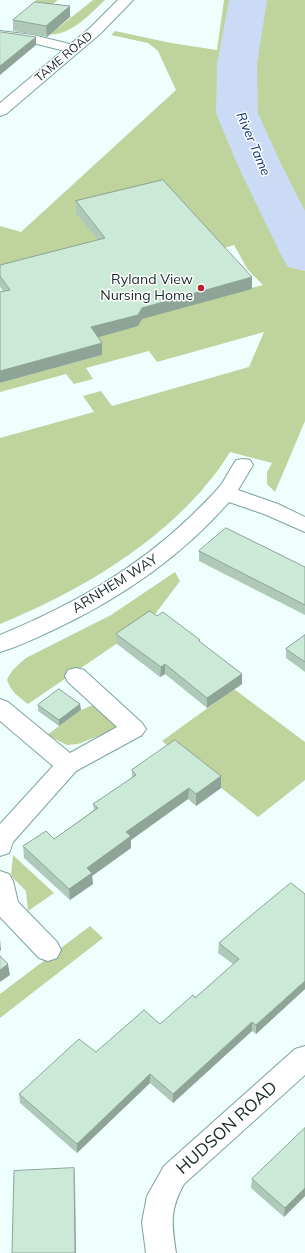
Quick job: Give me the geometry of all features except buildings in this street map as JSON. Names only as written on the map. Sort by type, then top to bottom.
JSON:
[{"type":"street","name":"TAME ROAD","points":[[0,111],[96,30],[126,0]]},
{"type":"street","points":[[0,35],[33,39],[73,49]]},
{"type":"street","name":"ARNHEM WAY","points":[[0,644],[44,627],[100,597],[144,569],[184,537],[225,493],[243,465]]},
{"type":"street","points":[[225,493],[271,509],[305,525]]},
{"type":"street","points":[[0,846],[1,839],[68,765],[134,729],[76,676]]},
{"type":"street","points":[[0,708],[68,765]]},
{"type":"street","points":[[0,881],[6,906],[48,950]]},
{"type":"street","name":"HUDSON ROAD","points":[[161,1253],[157,1222],[162,1196],[174,1175],[305,1058]]},
{"type":"green space","points":[[36,0],[58,0],[31,21],[58,28],[93,0],[105,0],[78,24],[70,29],[54,34],[45,34],[21,26]]},
{"type":"green space","points":[[224,0],[305,0],[305,421],[275,492],[267,484],[267,472],[272,463],[230,452],[214,476],[190,503],[167,525],[142,545],[87,582],[29,612],[0,624],[0,438],[94,412],[83,396],[101,391],[112,406],[249,367],[264,332],[157,362],[149,351],[86,368],[93,379],[74,384],[66,374],[0,392],[0,383],[102,355],[86,332],[263,285],[248,270],[234,245],[224,248],[129,249],[0,277],[0,226],[21,232],[176,90],[158,51],[148,43],[111,35],[115,31],[171,43],[217,50]]},
{"type":"green space","points":[[175,572],[180,581],[150,621],[28,704],[11,688],[7,680],[9,676],[26,658],[111,615]]},
{"type":"green space","points":[[234,689],[305,742],[305,780],[258,817],[162,741]]},
{"type":"green space","points":[[93,705],[100,706],[117,724],[114,730],[78,744],[67,745],[47,735],[81,710]]},
{"type":"green space","points":[[13,855],[54,893],[28,911],[26,891],[11,876]]},
{"type":"green space","points":[[90,926],[103,938],[0,1018],[0,994]]},
{"type":"waterway","name":"River Tame","points":[[248,0],[237,64],[237,113],[259,164],[305,257]]},
{"type":"place","name":"Ryland View Nursing Home","points":[[201,288]]}]
